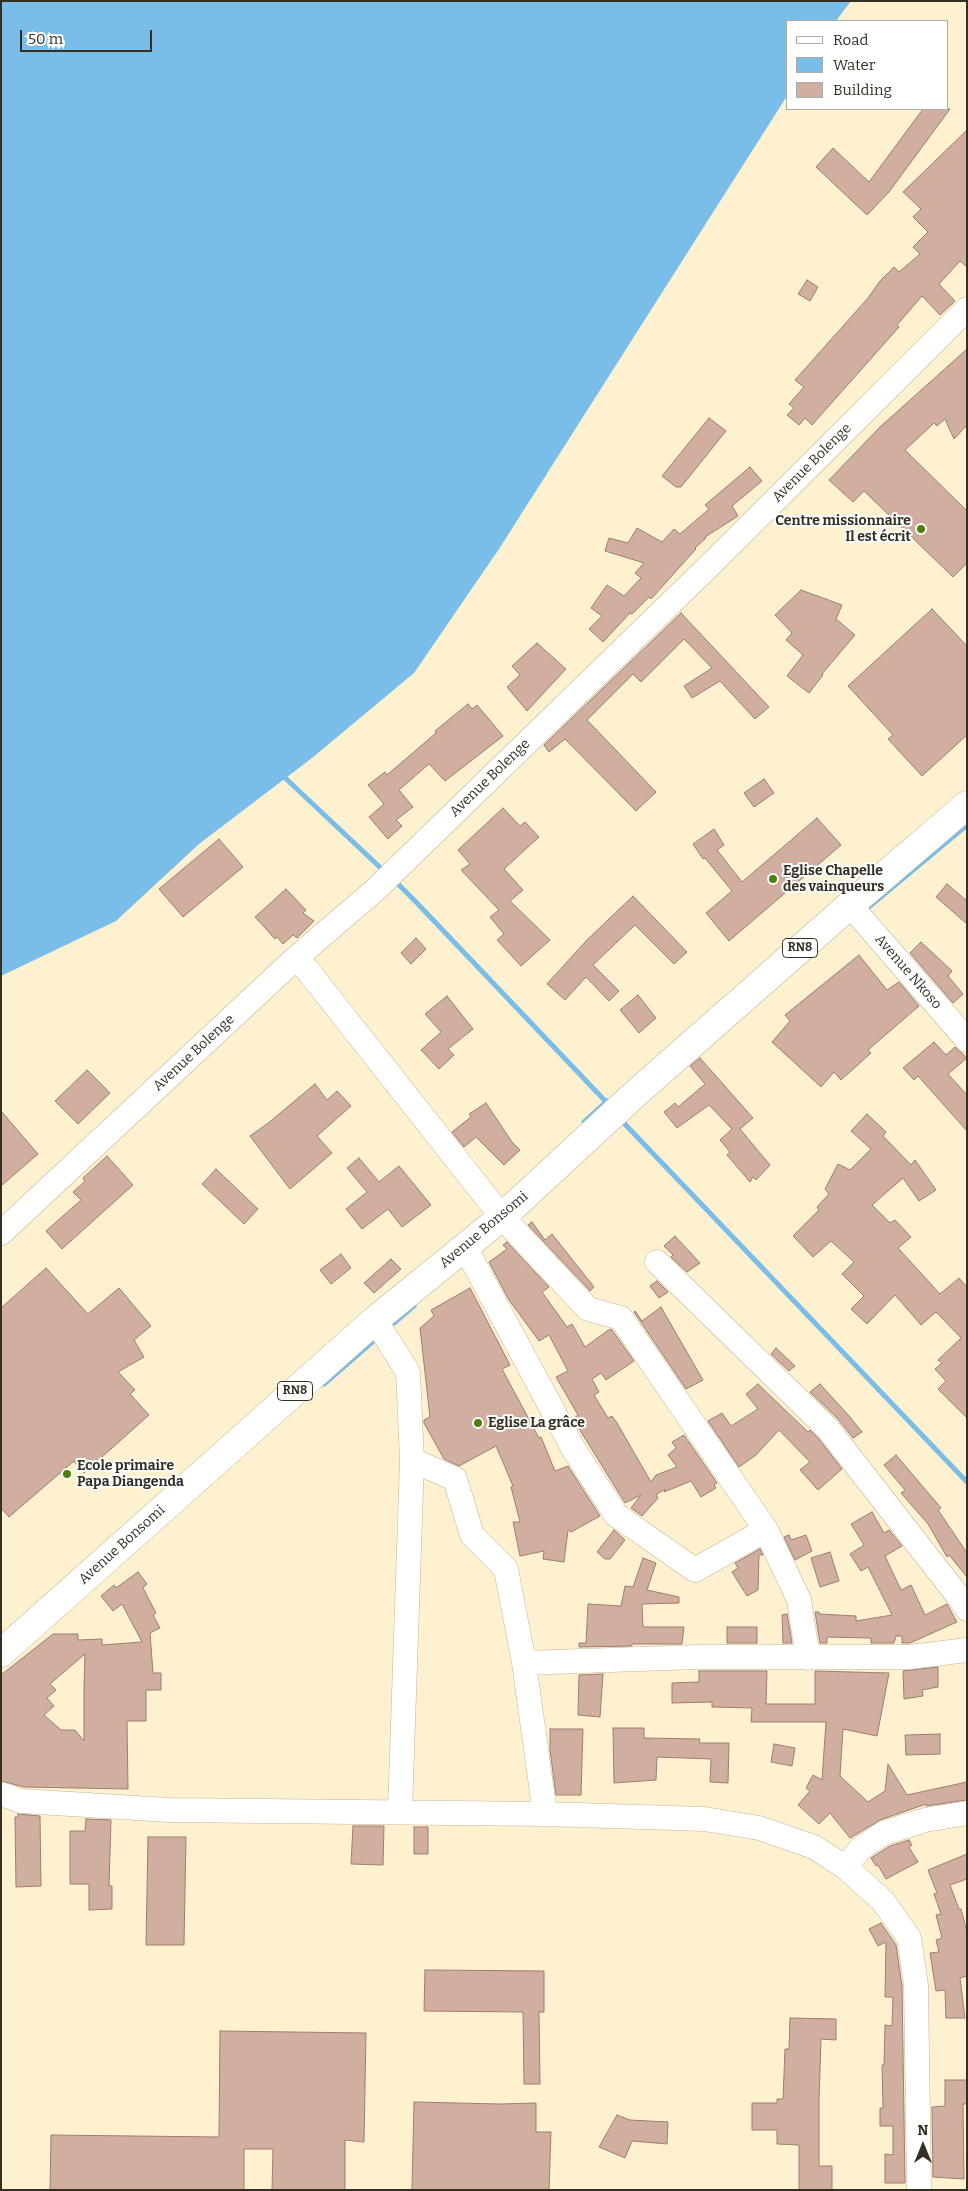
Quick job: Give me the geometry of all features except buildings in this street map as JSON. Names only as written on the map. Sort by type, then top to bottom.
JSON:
[{"type":"main road","name":"Avenue Bonsomi","points":[[1,1653],[374,1320],[502,1217],[594,1134],[635,1094],[850,904],[967,805]]},
{"type":"street","name":"Avenue Bolenge","points":[[1,1233],[297,957],[374,891],[711,564],[967,309]]},
{"type":"street","name":"Avenue Nkoso","points":[[850,904],[967,1040]]},
{"type":"street","points":[[297,957],[502,1217],[588,1309],[621,1318],[766,1530],[799,1600],[808,1658]]},
{"type":"street","points":[[465,1247],[573,1448],[616,1515],[695,1570],[766,1530]]},
{"type":"street","points":[[657,1262],[828,1429],[967,1609]]},
{"type":"street","points":[[374,1320],[408,1372],[412,1460],[400,1811]]},
{"type":"street","points":[[412,1460],[455,1479],[472,1535],[506,1568],[524,1663],[545,1814]]},
{"type":"street","points":[[524,1663],[697,1657],[910,1657],[967,1650]]},
{"type":"street","points":[[1,1794],[21,1801],[169,1810],[400,1811],[704,1819],[759,1828],[814,1847],[845,1867],[882,1901],[909,1938],[916,1985],[919,2190]]},
{"type":"street","points":[[845,1867],[861,1848],[884,1833],[925,1820],[967,1813]]},
{"type":"water","points":[[1,1],[851,1],[837,20],[786,20],[786,98],[499,549],[414,673],[312,758],[199,844],[116,921],[1,976]]},
{"type":"waterway","points":[[282,775],[385,872]]},
{"type":"waterway","points":[[864,911],[967,825]]},
{"type":"waterway","points":[[395,881],[610,1106]]},
{"type":"waterway","points":[[584,1122],[607,1101]]},
{"type":"waterway","points":[[620,1119],[967,1482]]},
{"type":"waterway","points":[[388,1328],[414,1306]]},
{"type":"waterway","points":[[324,1384],[378,1337]]},
{"type":"place","name":"Centre missionnaire Il est écrit","points":[[921,529]]},
{"type":"place","name":"Eglise Chapelle des vainqueurs","points":[[773,879]]},
{"type":"place","name":"Eglise La grâce","points":[[478,1423]]},
{"type":"place","name":"Ecole primaire Papa Diangenda","points":[[67,1474]]}]
